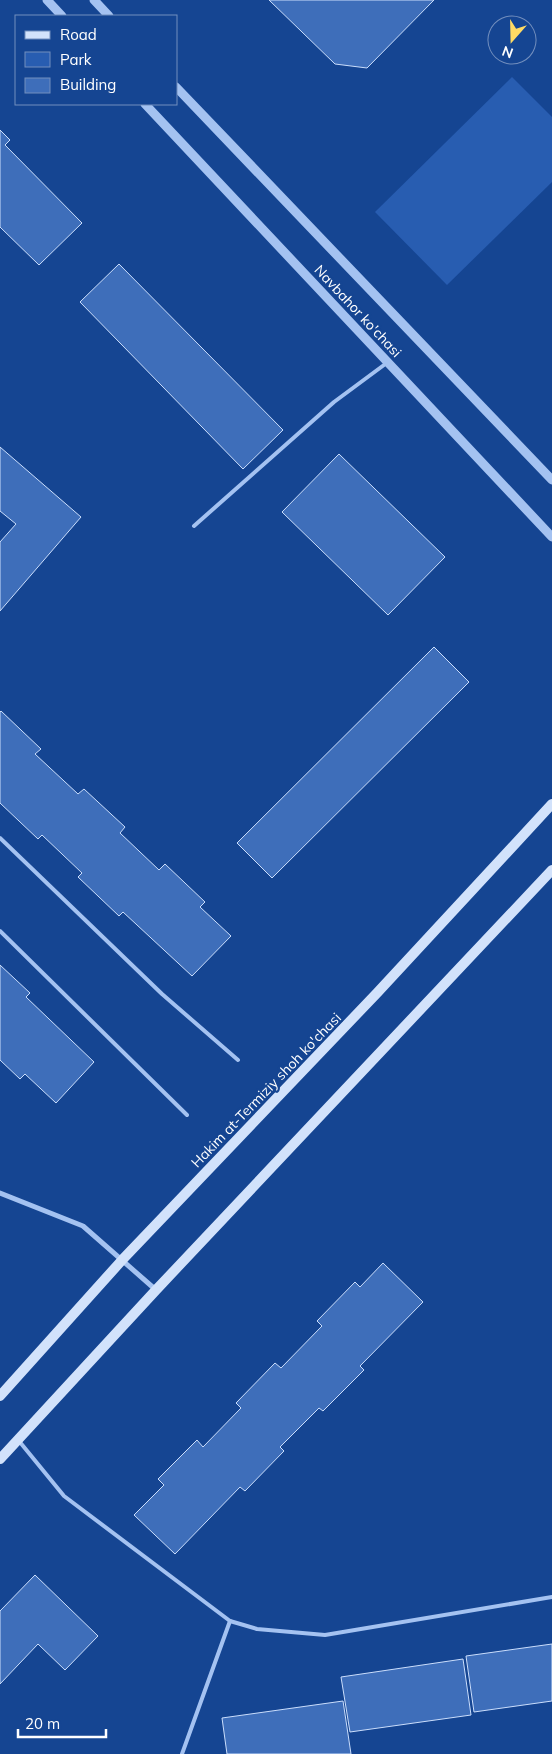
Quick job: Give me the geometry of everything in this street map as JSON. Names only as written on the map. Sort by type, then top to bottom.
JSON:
[{"type":"main road","name":"Hakim at-Termiziy shoh ko'chasi","points":[[0,1396],[123,1259],[377,993],[552,804]]},
{"type":"main road","points":[[0,1458],[552,870]]},
{"type":"street","points":[[47,0],[61,15]]},
{"type":"street","points":[[94,0],[108,15]]},
{"type":"street","name":"Navbahor ko'chasi","points":[[178,89],[552,480]]},
{"type":"street","name":"Navbahor ko'chasi","points":[[146,105],[552,537]]},
{"type":"street","points":[[0,1193],[83,1226],[123,1259],[156,1290]]},
{"type":"lane","points":[[194,526],[334,402],[388,362]]},
{"type":"lane","points":[[0,838],[162,994],[238,1060]]},
{"type":"lane","points":[[0,931],[187,1115]]},
{"type":"lane","points":[[18,1439],[64,1496],[230,1621],[257,1629],[325,1635],[552,1597]]},
{"type":"lane","points":[[182,1754],[230,1621]]},
{"type":"green space","points":[[512,77],[552,117],[552,182],[447,285],[375,212]]},
{"type":"building","points":[[269,0],[434,0],[367,68],[335,64]]},
{"type":"building","points":[[0,130],[10,140],[5,145],[82,223],[39,265],[0,227]]},
{"type":"building","points":[[119,264],[283,430],[243,469],[80,302]]},
{"type":"building","points":[[0,447],[81,517],[0,611],[0,542],[16,524],[0,511]]},
{"type":"building","points":[[339,454],[445,557],[388,615],[282,512]]},
{"type":"building","points":[[434,647],[469,682],[272,878],[237,843]]},
{"type":"building","points":[[1,711],[41,749],[35,754],[78,794],[84,789],[125,827],[120,833],[159,870],[165,864],[205,902],[200,907],[231,936],[192,976],[123,912],[119,916],[78,877],[82,873],[42,835],[38,839],[0,803]]},
{"type":"building","points":[[0,965],[30,993],[26,997],[94,1062],[56,1103],[25,1074],[20,1079],[0,1060]]},
{"type":"building","points":[[383,1263],[423,1302],[360,1366],[364,1370],[323,1411],[319,1408],[280,1447],[284,1451],[245,1491],[240,1487],[175,1554],[134,1515],[164,1485],[158,1479],[197,1440],[203,1447],[241,1408],[236,1403],[275,1363],[281,1368],[322,1326],[317,1321],[355,1282],[360,1287]]},
{"type":"building","points":[[35,1575],[98,1636],[65,1670],[38,1644],[0,1684],[0,1611]]},
{"type":"building","points":[[552,1644],[552,1701],[474,1712],[466,1656]]},
{"type":"building","points":[[463,1659],[471,1715],[350,1732],[341,1677]]},
{"type":"building","points":[[343,1701],[351,1754],[227,1754],[222,1718]]}]
